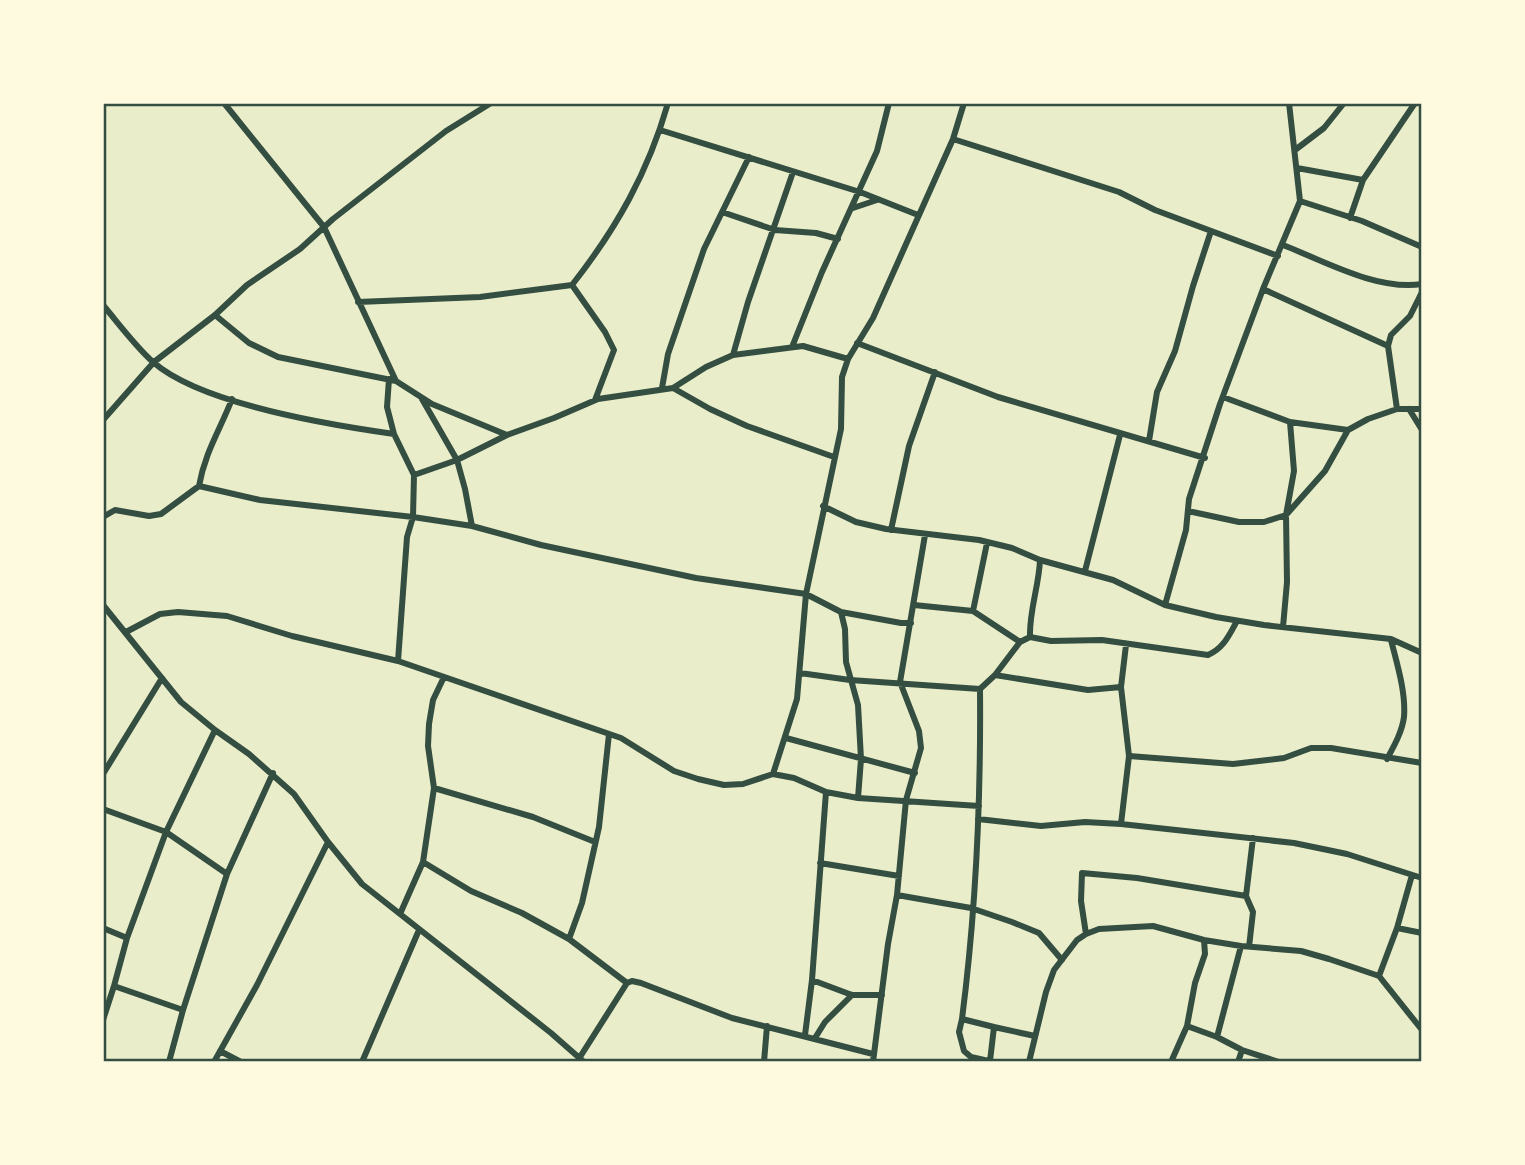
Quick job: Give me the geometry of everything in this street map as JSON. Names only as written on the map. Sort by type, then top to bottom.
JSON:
[{"type":"street","points":[[224,103],[324,227],[392,380],[387,407],[394,434],[414,474],[413,517],[407,537],[398,661]]},
{"type":"street","points":[[103,420],[153,362],[215,315],[247,285],[300,249],[446,131],[491,103]]},
{"type":"street","points":[[358,302],[480,297],[572,285],[604,245],[644,172],[668,103]]},
{"type":"street","points":[[792,347],[822,272],[877,151],[889,103]]},
{"type":"street","points":[[773,774],[797,699],[806,594],[841,429],[842,377],[848,359],[873,318],[953,139],[964,103]]},
{"type":"street","points":[[1165,605],[1186,530],[1189,499],[1223,397],[1263,289],[1300,201],[1289,103]]},
{"type":"street","points":[[1295,150],[1324,128],[1344,103]]},
{"type":"street","points":[[1350,218],[1363,180],[1415,103]]},
{"type":"street","points":[[660,130],[860,192],[918,215]]},
{"type":"street","points":[[953,139],[1074,176],[1278,256]]},
{"type":"street","points":[[662,388],[668,354],[704,249],[749,158]]},
{"type":"street","points":[[1297,168],[1363,180]]},
{"type":"street","points":[[733,355],[748,302],[793,172]]},
{"type":"street","points":[[853,208],[877,200]]},
{"type":"street","points":[[1300,201],[1422,247]]},
{"type":"street","points":[[722,212],[775,230],[816,233],[838,239]]},
{"type":"street","points":[[1149,441],[1160,382],[1175,351],[1211,231]]},
{"type":"street","points":[[1283,245],[1378,282],[1401,286],[1422,284]]},
{"type":"street","points":[[572,285],[605,331],[614,350],[595,400]]},
{"type":"street","points":[[1263,289],[1388,346]]},
{"type":"street","points":[[1397,409],[1388,346],[1391,335],[1410,316],[1422,292]]},
{"type":"street","points":[[103,305],[153,362],[178,378],[209,392],[330,425],[394,434]]},
{"type":"street","points":[[215,315],[249,343],[278,357],[392,380],[432,404],[507,435]]},
{"type":"street","points":[[857,343],[998,397],[1120,435],[1205,457]]},
{"type":"street","points":[[414,474],[457,460],[507,435],[595,400],[673,387],[706,367],[733,355],[803,346],[848,359]]},
{"type":"street","points":[[891,530],[909,446],[935,372]]},
{"type":"street","points":[[673,387],[710,409],[747,426],[834,457]]},
{"type":"street","points":[[420,396],[457,460],[472,526]]},
{"type":"street","points":[[1223,397],[1290,422],[1348,430]]},
{"type":"street","points":[[103,517],[115,510],[149,516],[161,514],[199,486],[207,451],[221,428],[232,399]]},
{"type":"street","points":[[1188,511],[1239,522],[1264,522],[1286,515],[1325,471],[1348,430],[1368,419],[1397,409],[1422,409]]},
{"type":"street","points":[[1409,409],[1422,430]]},
{"type":"street","points":[[1283,627],[1287,582],[1286,515],[1294,471],[1290,422]]},
{"type":"street","points":[[1085,570],[1120,435]]},
{"type":"street","points":[[199,486],[288,504],[472,526],[541,545],[696,578],[806,594],[841,612],[901,623],[911,622]]},
{"type":"street","points":[[823,506],[856,522],[891,530],[979,540],[1012,548],[1040,560],[1085,570],[1113,580],[1165,605],[1237,621],[1391,639],[1422,653]]},
{"type":"street","points":[[103,605],[181,702],[272,773],[294,794],[362,884],[582,1060],[627,983],[632,981],[732,1018],[805,1035],[873,1058],[897,895],[906,800],[921,748],[919,731],[900,682],[925,535]]},
{"type":"street","points":[[973,611],[987,543]]},
{"type":"street","points":[[1030,637],[1030,621],[1040,580],[1040,560]]},
{"type":"street","points":[[914,605],[973,611],[1020,642]]},
{"type":"street","points":[[126,632],[160,614],[178,612],[227,617],[292,636],[398,661],[609,734],[642,749],[674,771],[698,779],[724,785],[743,784],[773,774],[794,778],[826,792],[858,798],[979,806]]},
{"type":"street","points":[[841,612],[845,629],[846,662],[858,705],[862,760],[858,798]]},
{"type":"street","points":[[994,1027],[991,1061],[978,1060],[967,1054],[961,1046],[959,1032],[970,955],[979,806],[980,690],[995,676],[1020,642],[1030,637],[1051,640],[1102,640],[1208,655],[1226,642],[1237,621]]},
{"type":"street","points":[[1387,759],[1400,733],[1404,717],[1400,674],[1391,639]]},
{"type":"street","points":[[1121,824],[1129,756],[1121,687],[1126,645]]},
{"type":"street","points":[[800,673],[850,680],[980,690]]},
{"type":"street","points":[[995,676],[1088,690],[1121,687]]},
{"type":"street","points":[[400,914],[423,862],[434,788],[428,746],[429,724],[433,700],[444,677]]},
{"type":"street","points":[[103,774],[162,678]]},
{"type":"street","points":[[103,1020],[127,938],[166,832],[215,730]]},
{"type":"street","points":[[569,939],[582,903],[595,842],[605,785],[609,734]]},
{"type":"street","points":[[786,738],[915,773]]},
{"type":"street","points":[[1129,756],[1233,764],[1284,758],[1311,748],[1331,748],[1422,763]]},
{"type":"street","points":[[169,1062],[227,874],[272,773]]},
{"type":"street","points":[[434,788],[533,817],[595,842]]},
{"type":"street","points":[[805,1035],[812,980],[826,792]]},
{"type":"street","points":[[103,809],[166,832],[227,874]]},
{"type":"street","points":[[978,819],[1041,826],[1085,822],[1121,824],[1294,843],[1347,854],[1422,878]]},
{"type":"street","points":[[1249,947],[1253,912],[1246,896],[1253,838]]},
{"type":"street","points":[[214,1062],[257,985],[328,842]]},
{"type":"street","points":[[423,862],[471,891],[522,913],[569,939],[627,983]]},
{"type":"street","points":[[820,863],[899,876]]},
{"type":"street","points":[[1086,934],[1081,901],[1082,873],[1137,878],[1246,896]]},
{"type":"street","points":[[1379,976],[1397,928],[1412,875]]},
{"type":"street","points":[[897,895],[971,908],[1039,933],[1062,960]]},
{"type":"street","points":[[1029,1062],[1046,992],[1054,971],[1070,948],[1086,934],[1099,929],[1153,926],[1204,940],[1301,951],[1329,958],[1379,976],[1422,1030]]},
{"type":"street","points":[[103,928],[127,938]]},
{"type":"street","points":[[1397,928],[1422,933]]},
{"type":"street","points":[[362,1062],[419,929]]},
{"type":"street","points":[[1171,1062],[1187,1026],[1195,984],[1205,954],[1204,940]]},
{"type":"street","points":[[1217,1037],[1241,946]]},
{"type":"street","points":[[812,980],[852,995],[883,995]]},
{"type":"street","points":[[114,986],[183,1010]]},
{"type":"street","points":[[815,1038],[825,1022],[852,995]]},
{"type":"street","points":[[962,1019],[1035,1037]]},
{"type":"street","points":[[764,1062],[767,1026]]},
{"type":"street","points":[[1187,1026],[1242,1050],[1279,1062]]},
{"type":"street","points":[[1238,1062],[1242,1050]]},
{"type":"street","points":[[220,1051],[241,1062]]}]
